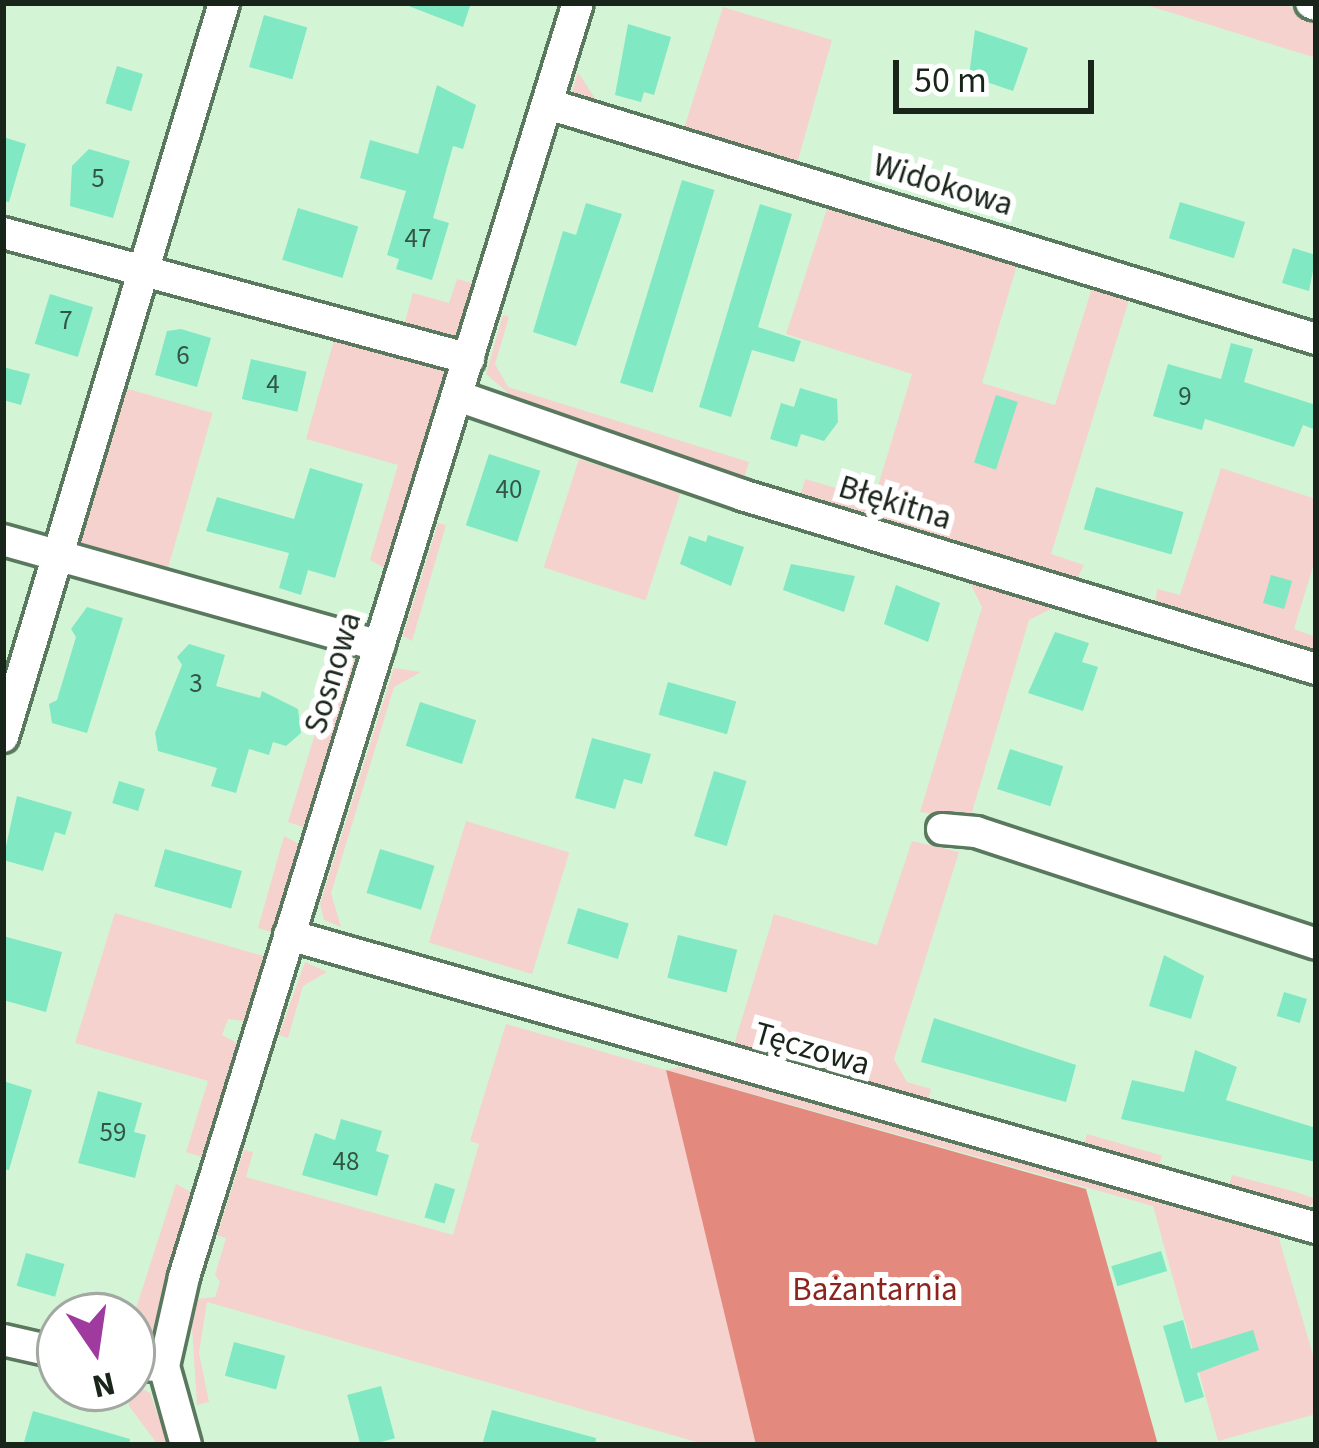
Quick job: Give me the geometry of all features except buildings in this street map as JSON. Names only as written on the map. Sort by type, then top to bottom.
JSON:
[{"type":"street","points":[[3,736],[224,3]]},
{"type":"street","name":"Sosnowa","points":[[164,1366],[290,935],[578,3]]},
{"type":"street","name":"Widokowa","points":[[548,104],[1316,339]]},
{"type":"street","points":[[3,233],[469,359]]},
{"type":"street","name":"Błękitna","points":[[458,396],[742,495],[1316,669]]},
{"type":"street","points":[[3,540],[379,646]]},
{"type":"street","points":[[942,829],[976,832],[1316,944]]},
{"type":"street","name":"Tęczowa","points":[[290,935],[1316,1228]]},
{"type":"street","points":[[3,1340],[36,1348]]},
{"type":"street","points":[[156,1366],[164,1366],[186,1445]]},
{"type":"shaded area","points":[[1140,3],[1278,3],[1316,15],[1316,58]]},
{"type":"shaded area","points":[[723,7],[832,40],[796,167],[579,99],[572,92],[578,72],[598,103],[684,128]]},
{"type":"shaded area","points":[[828,206],[1017,265],[982,383],[1055,405],[1092,288],[1129,300],[1051,554],[1084,565],[1074,585],[799,501],[805,479],[874,499],[912,374],[786,334]]},
{"type":"shaded area","points":[[457,279],[476,284],[461,342],[402,332],[413,293],[449,303]]},
{"type":"shaded area","points":[[503,315],[509,317],[495,364],[508,387],[749,462],[742,485],[506,400],[507,392],[486,374]]},
{"type":"shaded area","points":[[336,333],[454,366],[390,571],[370,560],[398,465],[306,439]]},
{"type":"shaded area","points":[[125,388],[212,413],[168,568],[81,543]]},
{"type":"shaded area","points":[[579,459],[681,492],[646,600],[544,567]]},
{"type":"shaded area","points":[[1221,468],[1316,499],[1316,557],[1294,629],[1316,637],[1316,659],[1155,610],[1157,589],[1180,595]]},
{"type":"shaded area","points":[[438,523],[446,525],[412,641],[403,636]]},
{"type":"shaded area","points":[[968,579],[1055,607],[1029,620],[970,819],[920,812],[982,607]]},
{"type":"shaded area","points":[[328,641],[352,652],[359,672],[306,828],[288,822],[334,672]]},
{"type":"shaded area","points":[[394,668],[421,672],[394,687],[331,893],[341,927],[324,920],[320,904]]},
{"type":"shaded area","points":[[466,821],[569,853],[532,974],[429,942]]},
{"type":"shaded area","points":[[284,836],[305,847],[278,934],[258,928]]},
{"type":"shaded area","points":[[912,841],[959,852],[894,1059],[907,1082],[931,1089],[926,1107],[780,1064],[783,1048],[774,1045],[762,1042],[757,1059],[732,1051],[774,914],[877,945]]},
{"type":"shaded area","points":[[115,913],[270,958],[250,1022],[228,1019],[222,1035],[243,1046],[208,1159],[186,1152],[208,1081],[75,1043]]},
{"type":"shaded area","points":[[305,962],[327,972],[303,986],[288,1038],[279,1035]]},
{"type":"shaded area","points":[[506,1024],[666,1070],[693,1064],[1275,1225],[1316,1365],[1316,1414],[1218,1441],[1153,1206],[667,1070],[756,1445],[707,1445],[207,1302],[199,1353],[209,1402],[197,1405],[192,1327],[198,1299],[215,1297],[220,1282],[215,1275],[226,1238],[217,1235],[244,1150],[253,1152],[246,1177],[453,1235],[479,1144],[470,1141]]},
{"type":"shaded area","points":[[1087,1134],[1162,1155],[1158,1171],[1083,1149]]},
{"type":"shaded area","points":[[1232,1175],[1316,1199],[1303,1214],[1227,1192]]},
{"type":"shaded area","points":[[176,1184],[197,1195],[156,1333],[156,1292],[141,1292]]},
{"type":"shaded area","points":[[156,1410],[159,1418],[167,1416],[175,1445],[158,1445],[133,1412]]},
{"type":"green space","name":"Bażantarnia","points":[[666,1070],[1086,1189],[1158,1445],[756,1445]]}]
